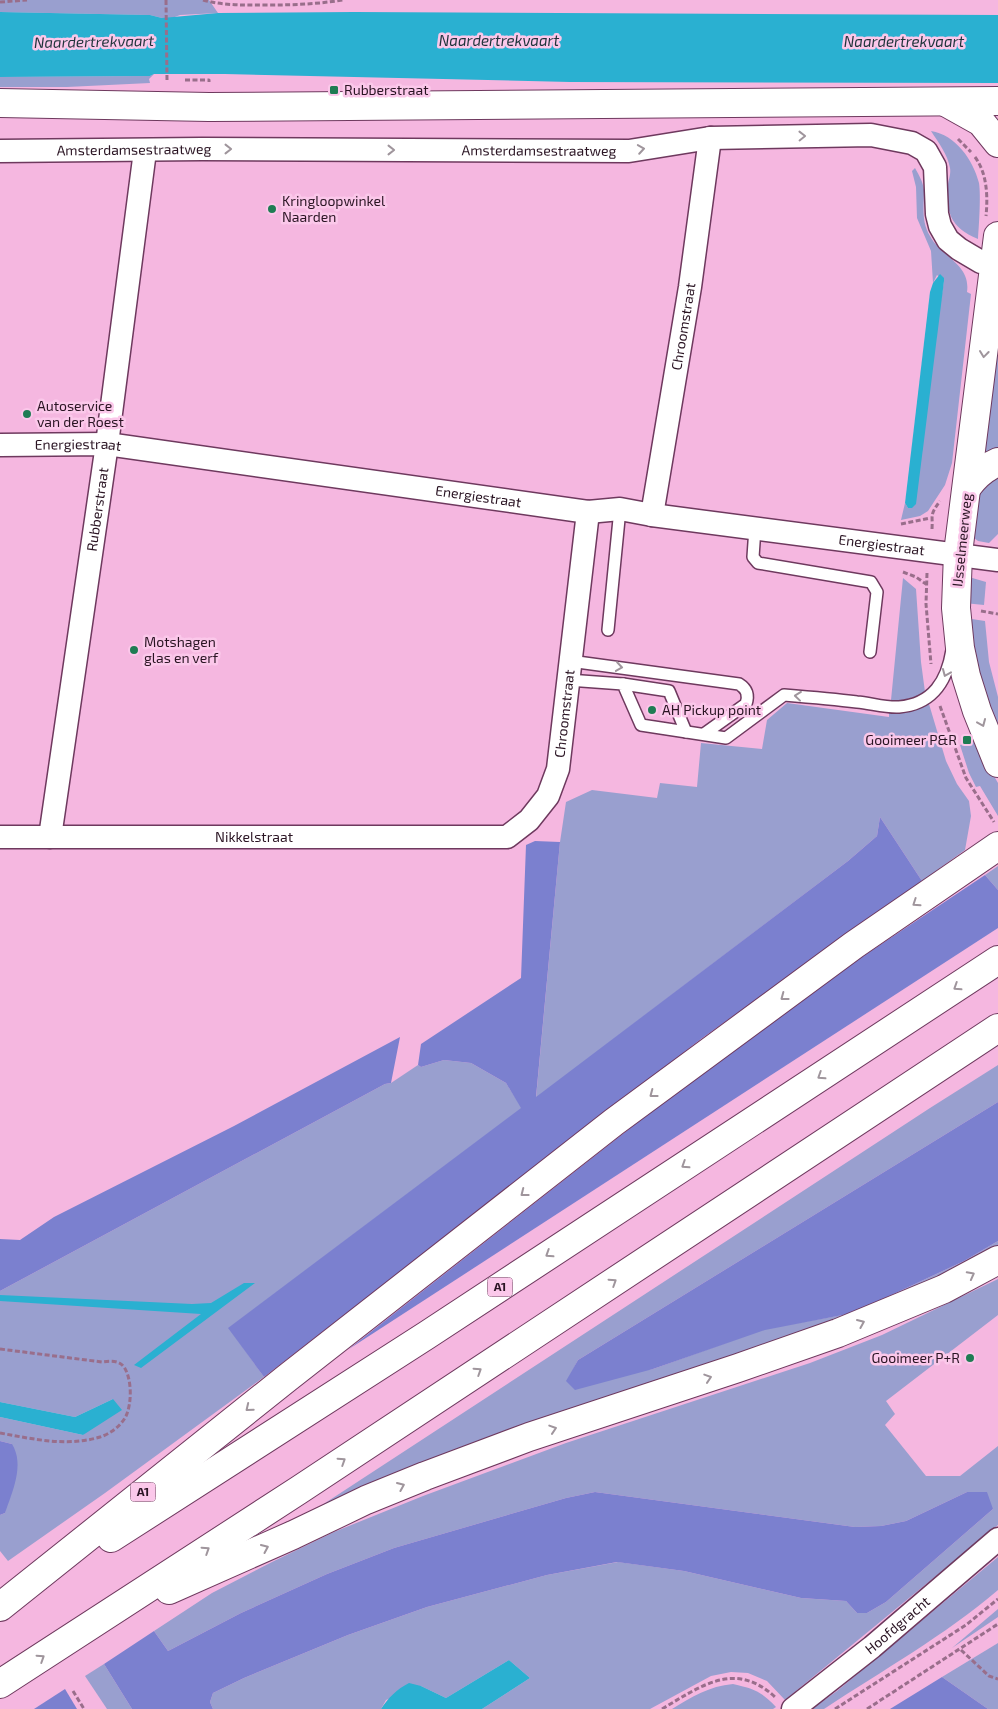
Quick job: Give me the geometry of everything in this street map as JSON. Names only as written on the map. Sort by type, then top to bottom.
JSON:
[{"type":"main road","points":[[944,101],[981,122],[998,143]]},
{"type":"main road","points":[[0,103],[216,107],[998,101]]},
{"type":"main road","name":"IJsselmeerweg","points":[[993,239],[993,312],[958,554],[956,626],[972,695],[998,763]]},
{"type":"main road","points":[[968,486],[974,478],[990,465],[998,462]]},
{"type":"main road","name":"A1","points":[[0,1608],[287,1378],[614,1122],[854,945],[998,846]]},
{"type":"main road","name":"A1","points":[[0,1608],[418,1340],[998,960]]},
{"type":"main road","points":[[0,1684],[307,1484],[998,1028]]},
{"type":"main road","points":[[92,1624],[293,1535],[366,1500],[425,1476],[528,1437],[838,1333],[944,1289],[998,1260]]},
{"type":"street","name":"Amsterdamsestraatweg","points":[[0,151],[202,149],[629,151],[710,138],[871,135],[912,143],[926,151],[935,167],[940,226],[948,240],[981,262],[993,239]]},
{"type":"street","name":"Chroomstraat","points":[[652,515],[690,287],[710,138]]},
{"type":"street","name":"Rubberstraat","points":[[50,837],[107,444],[144,151]]},
{"type":"street","name":"Energiestraat","points":[[0,445],[107,444],[588,512],[620,509],[652,515],[998,560]]},
{"type":"street","name":"Chroomstraat","points":[[507,837],[529,820],[548,796],[558,769],[588,512]]},
{"type":"street","name":"Nikkelstraat","points":[[0,837],[507,837]]},
{"type":"street","name":"Hoofdgracht","points":[[786,1706],[872,1647],[998,1539]]},
{"type":"lane","points":[[608,630],[620,509]]},
{"type":"lane","points":[[756,528],[753,557],[758,563],[871,582],[877,592],[870,652]]},
{"type":"lane","points":[[623,684],[641,726],[726,738],[784,695],[899,707],[927,698],[935,692],[946,677],[951,660],[956,626]]},
{"type":"lane","points":[[569,670],[623,684],[669,691],[686,732]]},
{"type":"lane","points":[[569,670],[739,684],[744,687],[748,698],[746,704],[704,734]]},
{"type":"path","points":[[0,2],[27,0]]},
{"type":"path","points":[[166,0],[167,75]]},
{"type":"path","points":[[203,0],[220,5],[316,5],[344,0]]},
{"type":"path","points":[[978,161],[983,172],[987,192],[993,239]]},
{"type":"path","points":[[926,604],[935,692],[966,778],[998,829]]},
{"type":"path","points":[[0,1349],[102,1362],[117,1362],[124,1366],[131,1394],[126,1417],[116,1428],[101,1436],[86,1440],[59,1442],[0,1433]]},
{"type":"path","points":[[835,1709],[966,1625],[998,1599]]},
{"type":"path","points":[[867,1709],[961,1650],[998,1624]]},
{"type":"path","points":[[961,1650],[989,1676],[998,1679]]},
{"type":"path","points":[[662,1709],[699,1687],[714,1680],[726,1678],[752,1681],[764,1687],[786,1706]]},
{"type":"path","points":[[73,1691],[84,1709]]},
{"type":"shaded area","points":[[0,0],[209,0],[218,13],[162,18],[150,15],[0,12]]},
{"type":"shaded area","points":[[154,74],[149,79],[150,83],[67,87],[0,87],[0,77],[150,76]]},
{"type":"shaded area","points":[[931,131],[940,133],[956,143],[968,157],[976,174],[980,195],[978,239],[961,229],[952,218],[948,203],[949,163]]},
{"type":"shaded area","points":[[915,168],[924,190],[924,214],[927,230],[935,243],[960,268],[967,282],[967,292],[971,294],[952,463],[945,485],[928,511],[920,516],[901,520],[905,503],[908,508],[944,281],[937,275],[933,283],[931,251],[917,218],[916,187],[912,171]]},
{"type":"shaded area","points":[[998,341],[998,453],[978,465]]},
{"type":"shaded area","points":[[998,473],[998,534],[989,543],[978,541],[969,534],[976,490]]},
{"type":"shaded area","points":[[969,577],[986,582],[984,605],[964,603]]},
{"type":"shaded area","points":[[903,578],[916,589],[925,692],[908,699],[891,700]]},
{"type":"shaded area","points":[[965,618],[985,621],[989,662],[998,697],[998,742],[989,720]]},
{"type":"shaded area","points":[[787,703],[889,717],[889,712],[904,711],[929,704],[946,761],[957,784],[969,801],[971,816],[965,850],[922,881],[880,817],[877,836],[848,861],[536,1098],[560,842],[566,802],[592,790],[657,798],[660,783],[697,787],[701,743],[762,749],[767,720]]},
{"type":"shaded area","points":[[973,741],[998,783],[998,816],[980,786],[976,787],[969,773],[960,745]]},
{"type":"shaded area","points":[[880,817],[922,881],[701,1039],[264,1377],[228,1328],[521,1108],[506,1083],[471,1063],[444,1060],[421,1067],[418,1065],[421,1044],[521,978],[526,845],[535,841],[560,842],[536,1097],[848,861],[877,836]]},
{"type":"shaded area","points":[[998,866],[998,890],[985,875]]},
{"type":"shaded area","points":[[985,875],[998,890],[998,928],[349,1349],[652,1111],[766,1025],[835,975]]},
{"type":"shaded area","points":[[400,1037],[391,1083],[385,1084],[0,1291],[0,1239],[20,1240],[54,1217],[234,1126]]},
{"type":"shaded area","points":[[444,1060],[471,1063],[506,1083],[522,1108],[229,1328],[264,1377],[8,1561],[0,1551],[0,1515],[5,1513],[12,1444],[0,1441],[0,1417],[83,1435],[113,1399],[75,1417],[0,1402],[0,1291],[385,1084],[391,1083],[418,1065],[421,1067]]},
{"type":"shaded area","points":[[998,1065],[998,1102],[578,1360],[567,1381],[653,1369],[765,1329],[853,1313],[964,1261],[998,1241],[998,1253],[926,1290],[518,1431],[319,1507],[930,1108]]},
{"type":"shaded area","points":[[998,1102],[998,1241],[964,1261],[853,1313],[765,1330],[653,1369],[575,1390],[566,1381],[578,1360]]},
{"type":"shaded area","points":[[998,1279],[998,1315],[886,1401],[895,1414],[885,1425],[926,1476],[960,1476],[998,1446],[998,1525],[785,1700],[767,1681],[748,1673],[731,1672],[711,1676],[650,1709],[482,1709],[530,1678],[509,1660],[446,1698],[421,1686],[386,1700],[381,1709],[213,1709],[210,1702],[213,1693],[244,1678],[348,1635],[427,1607],[547,1575],[618,1562],[684,1571],[801,1598],[846,1601],[857,1613],[867,1613],[886,1602],[993,1509],[967,1492],[906,1521],[881,1526],[855,1527],[595,1492],[566,1498],[394,1548],[327,1574],[241,1613],[168,1651],[154,1631],[212,1593],[334,1532],[423,1496],[566,1443],[810,1363],[882,1335]]},
{"type":"shaded area","points":[[0,1441],[12,1444],[16,1452],[17,1470],[14,1487],[5,1513],[0,1515]]},
{"type":"shaded area","points":[[595,1492],[855,1527],[881,1526],[906,1521],[967,1492],[987,1492],[993,1509],[886,1602],[867,1613],[857,1613],[846,1601],[801,1598],[684,1571],[617,1562],[547,1575],[427,1607],[348,1635],[244,1678],[213,1693],[210,1702],[213,1709],[132,1709],[104,1664],[154,1631],[168,1651],[241,1613],[327,1574],[394,1548],[566,1498]]},
{"type":"shaded area","points":[[998,1557],[998,1590],[935,1638],[824,1709],[812,1709],[837,1691]]},
{"type":"shaded area","points":[[998,1609],[998,1617],[952,1648]]},
{"type":"shaded area","points":[[998,1643],[998,1709],[988,1709],[942,1677]]},
{"type":"shaded area","points":[[104,1664],[132,1709],[107,1709],[85,1676]]},
{"type":"shaded area","points":[[942,1677],[988,1709],[890,1709]]},
{"type":"shaded area","points":[[733,1684],[757,1691],[776,1707],[773,1709],[672,1709],[708,1690]]},
{"type":"shaded area","points":[[65,1689],[77,1709],[34,1709]]},
{"type":"water","name":"Naardertrekvaart","points":[[0,12],[150,15],[162,18],[218,13],[354,12],[998,15],[998,83],[570,82],[225,74],[0,77]]},
{"type":"water","points":[[940,274],[944,281],[916,504],[912,508],[908,508],[905,503],[930,292],[933,283]]},
{"type":"water","points":[[244,1283],[255,1283],[141,1368],[134,1365],[201,1314],[0,1301],[0,1295],[192,1304],[211,1303]]},
{"type":"water","points":[[113,1399],[122,1410],[83,1435],[0,1417],[0,1402],[75,1417]]},
{"type":"water","points":[[509,1660],[530,1678],[482,1709],[381,1709],[393,1694],[409,1683],[421,1686],[446,1698]]},
{"type":"place","name":"Rubberstraat","points":[[334,90]]},
{"type":"place","name":"Kringloopwinkel Naarden","points":[[272,209]]},
{"type":"place","name":"Autoservice van der Roest","points":[[27,414]]},
{"type":"place","name":"Motshagen glas en verf","points":[[134,650]]},
{"type":"place","name":"AH Pickup point","points":[[652,710]]},
{"type":"place","name":"Gooimeer P&R","points":[[967,740]]},
{"type":"place","name":"Gooimeer P+R","points":[[970,1358]]}]
